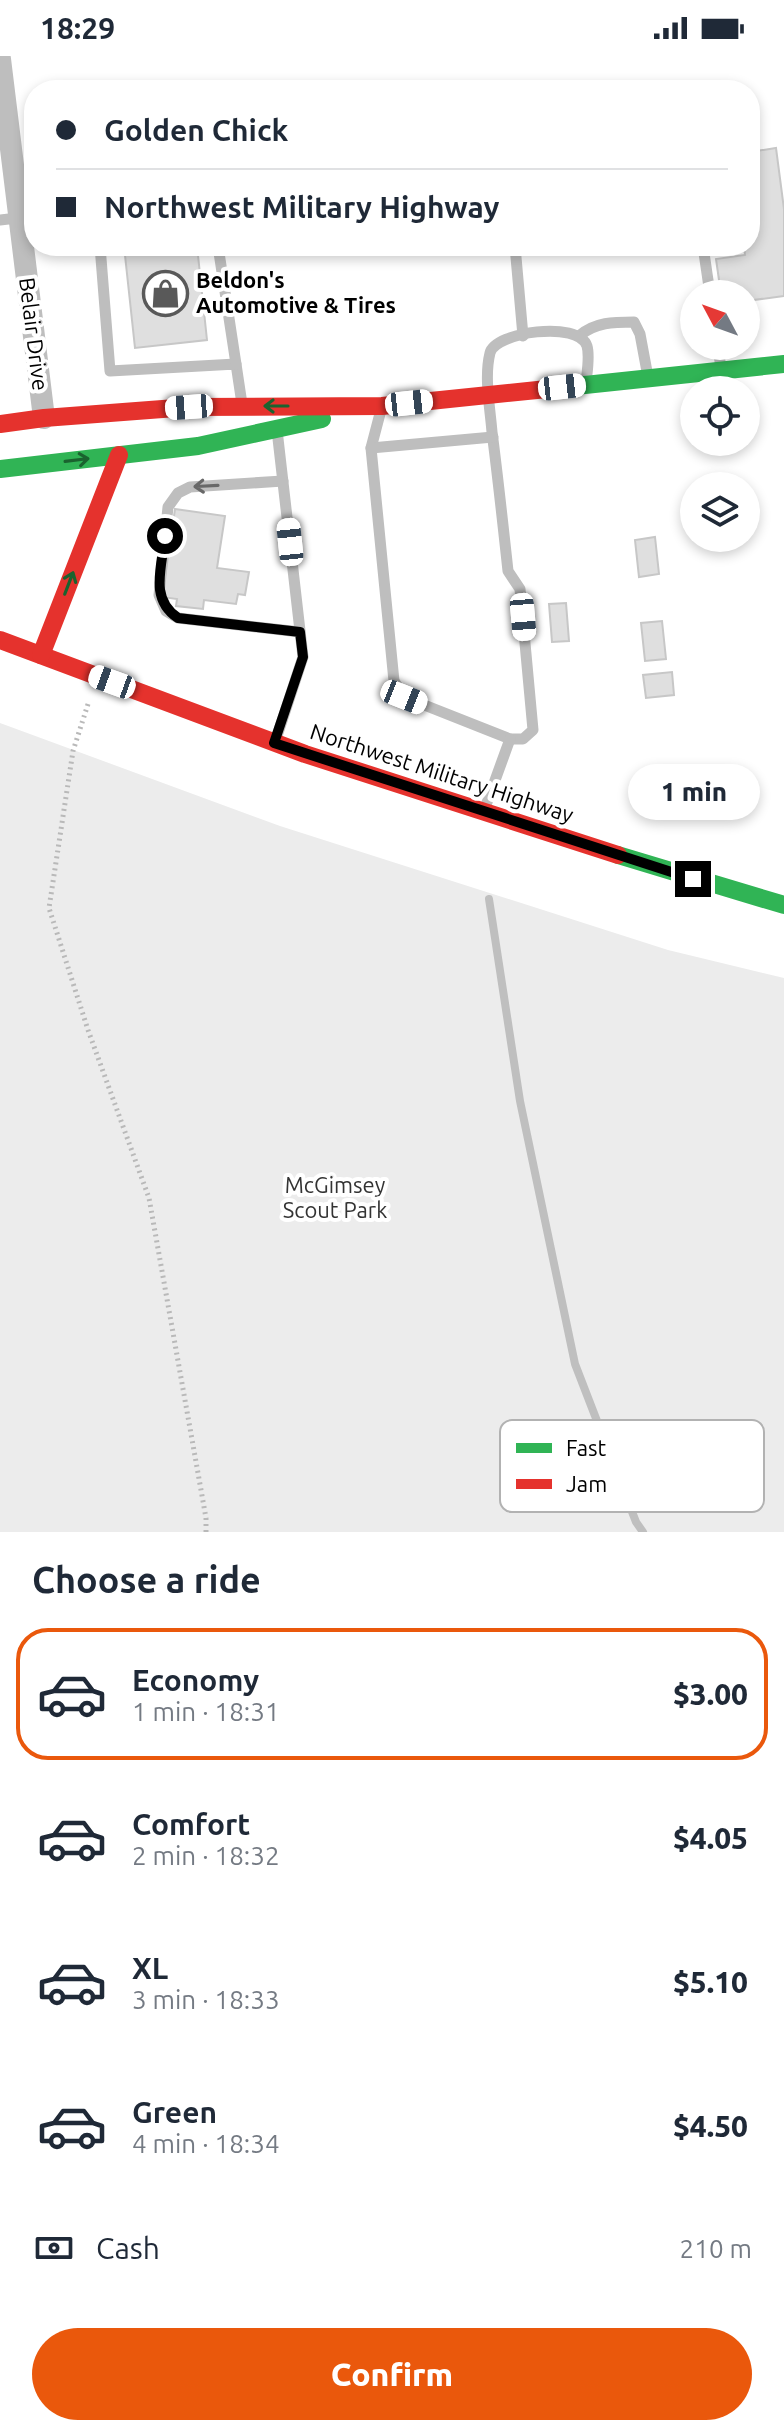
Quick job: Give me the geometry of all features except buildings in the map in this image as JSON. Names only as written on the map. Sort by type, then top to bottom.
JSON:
[{"type":"main road","points":[[0,424],[41,426],[189,407],[382,406],[784,364]]},
{"type":"main road","points":[[0,469],[198,446],[382,406]]},
{"type":"main road","points":[[41,655],[119,455]]},
{"type":"main road","name":"Northwest Military Highway","points":[[0,640],[274,743],[652,866],[784,905]]},
{"type":"street","name":"Belair Drive","points":[[0,59],[5,140],[18,218],[41,426]]},
{"type":"lane","points":[[101,256],[110,371],[236,364]]},
{"type":"lane","points":[[220,256],[242,407]]},
{"type":"lane","points":[[516,256],[523,336]]},
{"type":"lane","points":[[704,256],[708,280]]},
{"type":"lane","points":[[579,336],[589,328],[612,322],[634,322],[640,334],[648,378]]},
{"type":"lane","points":[[382,406],[371,448],[394,681],[404,697],[510,739],[523,739],[533,730],[520,589],[508,571],[488,395],[490,353],[494,345],[502,340],[541,331],[570,332],[579,336],[587,346],[586,385]]},
{"type":"lane","points":[[720,360],[721,371]]},
{"type":"lane","points":[[274,743],[303,657],[277,429]]},
{"type":"lane","points":[[371,448],[493,437]]},
{"type":"lane","points":[[283,481],[190,487],[178,493],[168,507],[159,595],[166,611],[178,618],[300,632]]},
{"type":"lane","points":[[484,812],[510,739]]},
{"type":"path","points":[[104,679],[73,751],[49,908],[88,1030],[149,1198],[206,1532]]},
{"type":"green space","name":"McGimsey Scout Park","points":[[0,723],[280,826],[668,950],[784,978],[784,1532],[0,1532]]},
{"type":"waterway","points":[[489,899],[520,1101],[575,1364],[597,1420]]},
{"type":"waterway","points":[[632,1512],[643,1532]]},
{"type":"traffic: fast","points":[[547,389],[784,364]]},
{"type":"traffic: fast","points":[[0,469],[198,446],[322,419]]},
{"type":"traffic: fast","points":[[618,855],[784,905]]},
{"type":"traffic: jam","points":[[0,424],[189,407],[382,406],[547,389]]},
{"type":"traffic: jam","points":[[41,655],[119,455]]},
{"type":"traffic: jam","points":[[0,640],[305,754],[618,855]]},
{"type":"place","name":"Beldon's Automotive & Tires","points":[[165,293]]},
{"type":"route","points":[[165,536],[159,595],[166,611],[178,618],[300,632],[303,657],[274,743],[693,879]]}]
